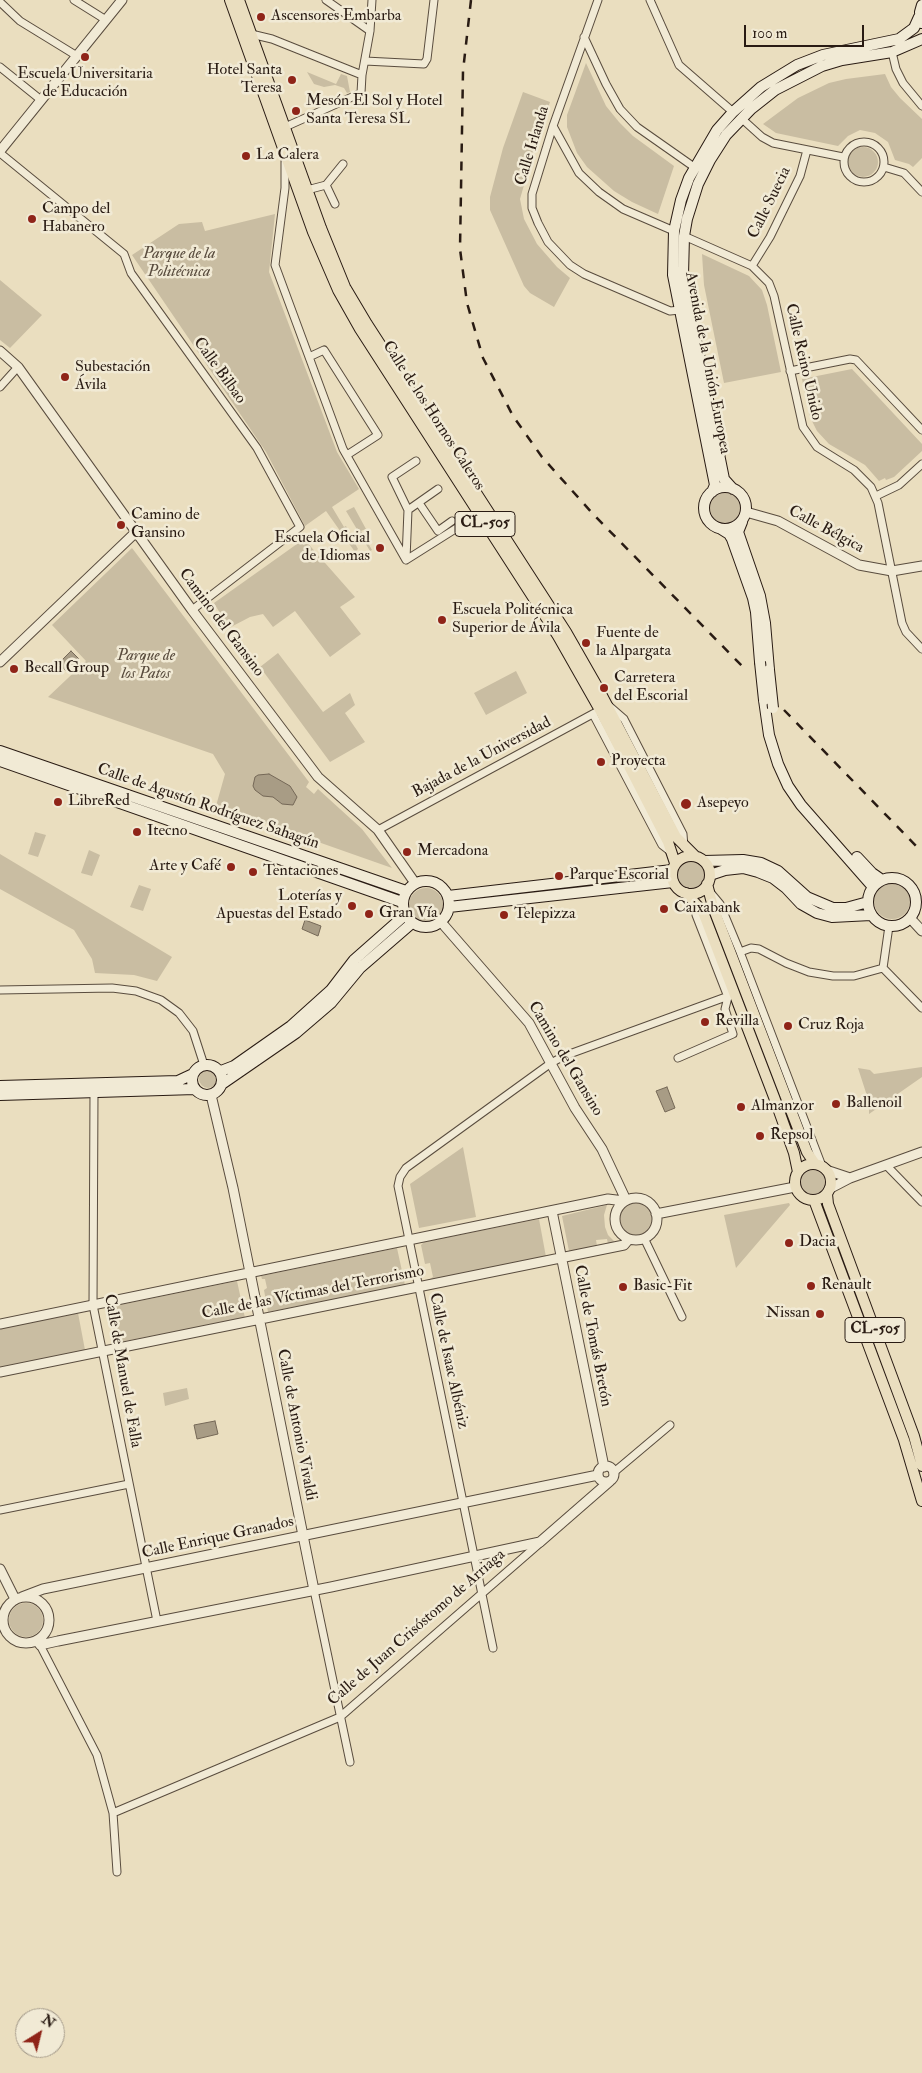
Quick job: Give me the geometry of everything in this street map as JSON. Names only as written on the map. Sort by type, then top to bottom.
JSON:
[{"type":"main road","name":"Calle de los Hornos Caleros","points":[[230,0],[285,154],[302,185],[345,287],[566,632],[600,709],[668,842],[674,866]]},
{"type":"main road","name":"Calle de los Hornos Caleros","points":[[239,0],[285,127],[324,261],[338,290],[360,329],[558,636],[676,837],[695,856]]},
{"type":"main road","name":"Avenida de la Unión Europea","points":[[733,488],[724,479],[686,290],[683,262],[684,236],[693,198],[703,173],[737,115],[761,87],[797,65],[833,52],[884,44],[899,39],[914,28],[921,15]]},
{"type":"main road","name":"Avenida de la Unión Europea","points":[[712,492],[715,485],[673,275],[674,231],[681,200],[694,167],[717,130],[775,90],[804,74],[842,60],[892,52],[922,39]]},
{"type":"main road","points":[[872,887],[801,805],[788,786],[778,764],[769,735],[753,598],[732,539],[729,534],[711,524],[705,514],[705,502],[712,492],[722,488],[733,488],[744,498],[746,512],[738,532],[761,603],[775,734],[783,759],[805,802],[872,873],[882,880]]},
{"type":"main road","points":[[721,529],[733,528],[742,522]]},
{"type":"main road","name":"Calle de Agustín Rodríguez Sahagún","points":[[0,751],[404,896]]},
{"type":"main road","name":"Calle de Agustín Rodríguez Sahagún","points":[[0,761],[404,896]]},
{"type":"main road","points":[[448,896],[674,866],[684,857],[695,856],[704,861],[743,860],[760,863],[778,871],[807,897],[833,908],[846,908],[868,902]]},
{"type":"main road","name":"CL-505","points":[[704,861],[713,907],[807,1152],[830,1179],[828,1204],[914,1436],[922,1466]]},
{"type":"main road","name":"CL-505","points":[[673,882],[674,866]]},
{"type":"main road","points":[[686,893],[698,892],[725,870],[742,868],[773,878],[786,888],[801,904],[816,913],[832,917],[872,915]]},
{"type":"main road","points":[[896,878],[909,885],[914,891],[916,905],[910,918],[897,926],[889,926],[879,922],[872,915],[868,902],[872,887],[882,880],[896,878]]},
{"type":"main road","points":[[428,881],[440,885],[448,896],[449,907],[447,915],[442,922],[427,928],[408,919],[404,896],[415,883],[428,881]]},
{"type":"main road","points":[[449,907],[673,882],[678,889],[696,902],[703,912],[731,996],[790,1143],[798,1172]]},
{"type":"main road","points":[[221,1072],[234,1066],[291,1026],[331,990],[354,960],[408,919]]},
{"type":"main road","points":[[222,1084],[296,1033],[331,1003],[360,968],[408,919]]},
{"type":"main road","points":[[0,1086],[178,1081],[193,1074],[195,1070],[204,1064],[213,1065],[221,1072],[222,1084],[220,1089],[211,1095],[202,1094],[195,1089],[193,1074]]},
{"type":"main road","points":[[0,1096],[195,1089]]},
{"type":"main road","points":[[821,1167],[805,1165],[795,1176],[795,1187],[804,1198],[814,1200],[828,1191]]},
{"type":"main road","name":"CL-505","points":[[814,1200],[904,1440],[922,1501]]},
{"type":"street","points":[[74,0],[106,20]]},
{"type":"street","points":[[0,152],[122,0]]},
{"type":"street","points":[[326,0],[370,31]]},
{"type":"street","points":[[285,127],[361,92],[370,31],[372,0]]},
{"type":"street","points":[[365,61],[424,64],[427,59],[434,0]]},
{"type":"street","name":"Calle Irlanda","points":[[598,0],[552,126],[531,201],[534,215],[548,242],[563,260],[577,270],[670,311],[680,310]]},
{"type":"street","points":[[650,0],[679,65],[767,140],[844,157]]},
{"type":"street","points":[[917,0],[921,15]]},
{"type":"street","points":[[0,2],[20,22],[77,56]]},
{"type":"street","points":[[251,34],[272,39],[362,75]]},
{"type":"street","points":[[584,37],[620,109],[637,127],[694,167]]},
{"type":"street","points":[[892,52],[896,70],[903,83],[922,106]]},
{"type":"street","points":[[0,67],[41,100]]},
{"type":"street","points":[[552,126],[579,173],[598,192],[623,209],[674,231]]},
{"type":"street","points":[[868,142],[874,144],[883,154],[884,167],[881,173],[870,182],[856,181],[845,171],[844,157],[846,151],[856,143],[868,142]]},
{"type":"street","name":"Calle Suecia","points":[[752,266],[770,237],[800,176],[807,150]]},
{"type":"street","name":"Calle Bilbao","points":[[0,152],[124,254],[131,273],[257,448],[300,527],[192,610]]},
{"type":"street","points":[[285,154],[285,188],[275,265],[347,455],[406,560]]},
{"type":"street","points":[[326,185],[343,164]]},
{"type":"street","points":[[884,167],[904,173],[922,192]]},
{"type":"street","points":[[285,188],[302,185],[326,185]]},
{"type":"street","points":[[326,185],[335,204]]},
{"type":"street","name":"Calle Reino Unido","points":[[684,236],[752,266],[764,277],[774,296],[800,420],[807,436],[817,447],[861,475],[876,496],[903,627],[922,649]]},
{"type":"street","points":[[309,357],[324,350],[378,435],[347,455]]},
{"type":"street","name":"Camino del Gansino","points":[[0,351],[18,367],[192,610],[318,777],[378,830],[415,883]]},
{"type":"street","points":[[790,371],[850,359],[856,360],[922,430]]},
{"type":"street","points":[[0,387],[18,367]]},
{"type":"street","points":[[406,560],[408,510],[392,477],[416,461]]},
{"type":"street","points":[[876,496],[899,485],[922,464]]},
{"type":"street","points":[[408,510],[438,489]]},
{"type":"street","points":[[419,503],[438,531],[452,522]]},
{"type":"street","name":"Calle Bélgica","points":[[746,512],[778,521],[859,565],[892,571],[922,566]]},
{"type":"street","points":[[406,560],[479,514]]},
{"type":"street","points":[[0,662],[136,532]]},
{"type":"street","name":"Bajada de la Universidad","points":[[378,830],[600,709]]},
{"type":"street","points":[[709,883],[740,952],[821,1167],[850,1178]]},
{"type":"street","points":[[910,918],[922,931]]},
{"type":"street","name":"Camino del Gansino","points":[[442,922],[529,1022],[575,1108],[602,1149],[625,1201]]},
{"type":"street","points":[[883,968],[889,926]]},
{"type":"street","points":[[740,952],[751,948],[759,949],[809,972],[833,976],[854,976],[883,968]]},
{"type":"street","points":[[883,968],[922,1008]]},
{"type":"street","points":[[0,990],[112,988],[136,991],[161,1000],[179,1014],[192,1031],[204,1064]]},
{"type":"street","points":[[678,1058],[733,1034],[725,1009],[731,996]]},
{"type":"street","name":"Calle de Isaac Albéniz","points":[[493,1648],[398,1186],[400,1177],[406,1168],[551,1063],[564,1056],[731,996]]},
{"type":"street","name":"Calle de Manuel de Falla","points":[[94,1092],[93,1305],[157,1621]]},
{"type":"street","name":"Calle de Antonio Vivaldi","points":[[211,1095],[250,1272],[350,1762]]},
{"type":"street","points":[[828,1191],[850,1178],[922,1152]]},
{"type":"street","points":[[886,1165],[922,1202]]},
{"type":"street","points":[[656,1214],[795,1187]]},
{"type":"street","points":[[637,1198],[647,1201],[656,1214],[654,1228],[644,1238],[629,1239],[620,1232],[615,1222],[616,1210],[625,1201],[637,1198]]},
{"type":"street","name":"Calle de las Víctimas del Terrorismo","points":[[0,1324],[608,1199],[625,1201]]},
{"type":"street","name":"Calle de Tomás Bretón","points":[[552,1211],[604,1466]]},
{"type":"street","points":[[644,1238],[682,1317]]},
{"type":"street","name":"Calle de las Víctimas del Terrorismo","points":[[0,1372],[624,1245],[629,1239]]},
{"type":"street","name":"Calle de Juan Crisóstomo de Arriaga","points":[[113,1813],[340,1717],[592,1497],[670,1425]]},
{"type":"street","points":[[604,1466],[610,1468],[612,1477],[602,1481],[598,1475],[600,1469],[604,1466]]},
{"type":"street","name":"Calle Enrique Granados","points":[[18,1598],[43,1589],[598,1475]]},
{"type":"street","points":[[581,1479],[591,1485],[592,1497]]},
{"type":"street","points":[[0,1510],[129,1484]]},
{"type":"street","points":[[38,1642],[47,1629],[48,1616],[46,1609],[36,1599],[18,1598],[6,1609],[2,1622],[9,1636],[15,1640],[38,1642],[314,1590],[540,1542]]},
{"type":"street","points":[[0,1569],[18,1598]]},
{"type":"street","points":[[38,1642],[97,1755],[113,1813],[117,1872]]},
{"type":"green space","points":[[586,63],[606,106],[619,122],[633,136],[674,166],[658,214],[614,191],[587,167],[577,153],[567,127],[567,115]]},
{"type":"green space","points":[[307,72],[336,84],[341,74],[347,76],[350,92],[347,93],[344,88],[335,85],[324,87],[314,84]]},
{"type":"green space","points":[[885,74],[891,87],[900,98],[922,119],[922,158],[913,167],[895,160],[888,142],[875,133],[860,130],[848,136],[838,146],[776,133],[763,124],[798,98],[829,83]]},
{"type":"green space","points":[[523,92],[550,102],[520,199],[524,219],[537,244],[557,267],[570,278],[554,307],[530,293],[524,286],[490,210],[490,197],[503,148]]},
{"type":"green space","points":[[863,147],[869,148],[877,156],[877,168],[869,176],[863,177],[857,176],[849,168],[848,162],[849,156],[857,148]]},
{"type":"green space","name":"Parque de la Politécnica","points":[[275,214],[269,272],[337,452],[359,489],[332,507],[344,527],[346,526],[358,549],[355,552],[326,511],[305,526],[266,452],[132,255],[179,224],[202,222],[205,231]]},
{"type":"green space","points":[[702,254],[749,276],[762,290],[781,372],[724,383],[704,285]]},
{"type":"green space","points":[[0,280],[42,315],[10,348],[0,340]]},
{"type":"green space","points":[[852,369],[922,444],[922,451],[894,477],[886,480],[885,478],[879,481],[865,465],[829,444],[817,431],[810,417],[802,379]]},
{"type":"green space","points":[[725,493],[731,494],[739,502],[739,514],[731,522],[725,523],[719,522],[711,514],[710,508],[711,502],[719,494]]},
{"type":"green space","points":[[354,507],[366,529],[361,531],[372,550],[370,551],[346,511]]},
{"type":"green space","points":[[304,539],[355,597],[340,607],[361,634],[330,657],[295,611],[273,627],[263,614],[250,617],[229,628],[214,603]]},
{"type":"green space","name":"Parque de los Patos","points":[[132,548],[309,782],[306,787],[314,794],[318,789],[362,829],[392,868],[216,806],[225,774],[213,754],[48,697],[86,661],[52,625]]},
{"type":"green space","points":[[278,653],[323,712],[350,693],[355,705],[345,713],[365,742],[330,762],[260,667]]},
{"type":"green space","points":[[516,671],[527,693],[486,715],[474,693]]},
{"type":"green space","points":[[35,832],[46,835],[38,857],[28,854]]},
{"type":"green space","points":[[89,850],[100,855],[92,876],[81,873]]},
{"type":"green space","points":[[0,854],[172,957],[157,981],[134,975],[95,973],[92,959],[74,930],[0,889]]},
{"type":"green space","points":[[691,861],[701,865],[705,875],[701,885],[691,889],[681,885],[677,875],[681,865]]},
{"type":"green space","points":[[892,883],[899,884],[905,888],[909,894],[909,908],[905,914],[899,918],[892,919],[885,918],[879,914],[875,908],[874,901],[875,894],[879,888],[885,884]]},
{"type":"green space","points":[[139,885],[151,889],[143,911],[130,907]]},
{"type":"green space","points":[[426,888],[433,889],[438,893],[442,898],[442,912],[438,917],[433,921],[426,922],[419,921],[414,917],[410,912],[409,905],[410,898],[414,893],[419,889]]},
{"type":"green space","points":[[922,1067],[922,1077],[869,1114],[869,1102],[858,1068],[870,1070],[874,1074]]},
{"type":"green space","points":[[204,1070],[212,1070],[217,1075],[215,1086],[204,1088],[199,1083],[199,1075]]},
{"type":"green space","points":[[463,1147],[476,1217],[419,1228],[410,1184]]},
{"type":"green space","points":[[813,1170],[818,1171],[824,1177],[824,1187],[818,1193],[813,1194],[808,1193],[802,1187],[801,1182],[802,1177],[808,1171]]},
{"type":"green space","points":[[636,1201],[648,1206],[653,1218],[648,1230],[636,1235],[624,1230],[619,1218],[624,1206]]},
{"type":"green space","points":[[789,1203],[790,1205],[736,1268],[724,1215]]},
{"type":"green space","points":[[607,1205],[604,1215],[605,1227],[608,1235],[615,1242],[608,1244],[607,1239],[596,1240],[597,1246],[569,1251],[562,1216]]},
{"type":"green space","points":[[539,1219],[546,1257],[428,1280],[433,1277],[430,1263],[425,1264],[421,1245],[424,1242]]},
{"type":"green space","points":[[397,1248],[405,1285],[268,1312],[264,1290],[267,1288],[265,1279],[262,1279],[261,1276]]},
{"type":"green space","points":[[237,1281],[245,1318],[115,1343],[111,1319],[115,1319],[113,1310],[110,1310],[110,1307]]},
{"type":"green space","points":[[78,1313],[85,1350],[0,1367],[0,1329]]},
{"type":"green space","points":[[187,1388],[189,1399],[165,1406],[163,1393]]},
{"type":"green space","points":[[26,1603],[33,1604],[38,1608],[42,1613],[42,1627],[38,1632],[33,1636],[26,1637],[19,1636],[14,1632],[10,1627],[9,1620],[10,1613],[14,1608],[19,1604]]},
{"type":"shaded area","points":[[71,651],[79,659],[66,671],[59,663]]},
{"type":"shaded area","points":[[269,774],[290,786],[297,797],[293,805],[282,804],[273,797],[263,796],[255,790],[253,786],[255,777]]},
{"type":"shaded area","points":[[305,920],[321,926],[318,936],[302,929]]},
{"type":"shaded area","points":[[667,1087],[675,1108],[665,1112],[656,1091]]},
{"type":"shaded area","points":[[215,1421],[218,1434],[197,1439],[194,1425]]},
{"type":"railway","points":[[471,0],[463,71],[460,249],[467,303],[483,358],[513,416],[542,457],[593,514],[743,667]]},
{"type":"railway","points":[[784,710],[922,852]]},
{"type":"place","name":"Ascensores Embarba","points":[[261,17]]},
{"type":"place","name":"Escuela Universitaria de Educación","points":[[85,57]]},
{"type":"place","name":"Hotel Santa Teresa","points":[[292,80]]},
{"type":"place","name":"Mesón El Sol y Hotel Santa Teresa SL","points":[[296,111]]},
{"type":"place","name":"La Calera","points":[[246,156]]},
{"type":"place","name":"Campo del Habanero","points":[[32,219]]},
{"type":"place","name":"Subestación Ávila","points":[[65,377]]},
{"type":"place","name":"Camino de Gansino","points":[[121,525]]},
{"type":"place","name":"Escuela Oficial de Idiomas","points":[[380,548]]},
{"type":"place","name":"Escuela Politécnica Superior de Ávila","points":[[442,620]]},
{"type":"place","name":"Fuente de la Alpargata","points":[[586,643]]},
{"type":"place","name":"Becall Group","points":[[14,669]]},
{"type":"place","name":"Carretera del Escorial","points":[[604,688]]},
{"type":"place","name":"Proyecta","points":[[601,762]]},
{"type":"place","name":"LibreRed","points":[[58,802]]},
{"type":"place","name":"Asepeyo","points":[[686,804]]},
{"type":"place","name":"Itecno","points":[[137,832]]},
{"type":"place","name":"Mercadona","points":[[407,852]]},
{"type":"place","name":"Arte y Café","points":[[231,867]]},
{"type":"place","name":"Tentaciones","points":[[253,872]]},
{"type":"place","name":"Parque Escorial","points":[[559,876]]},
{"type":"place","name":"Loterías y Apuestas del Estado","points":[[352,906]]},
{"type":"place","name":"Caixabank","points":[[664,909]]},
{"type":"place","name":"Gran Vía","points":[[369,914]]},
{"type":"place","name":"Telepizza","points":[[504,915]]},
{"type":"place","name":"Revilla","points":[[705,1022]]},
{"type":"place","name":"Cruz Roja","points":[[788,1026]]},
{"type":"place","name":"Ballenoil","points":[[836,1104]]},
{"type":"place","name":"Almanzor","points":[[741,1107]]},
{"type":"place","name":"Repsol","points":[[760,1136]]},
{"type":"place","name":"Dacia","points":[[789,1243]]},
{"type":"place","name":"Renault","points":[[811,1286]]},
{"type":"place","name":"Basic-Fit","points":[[623,1287]]},
{"type":"place","name":"Nissan","points":[[820,1314]]}]
